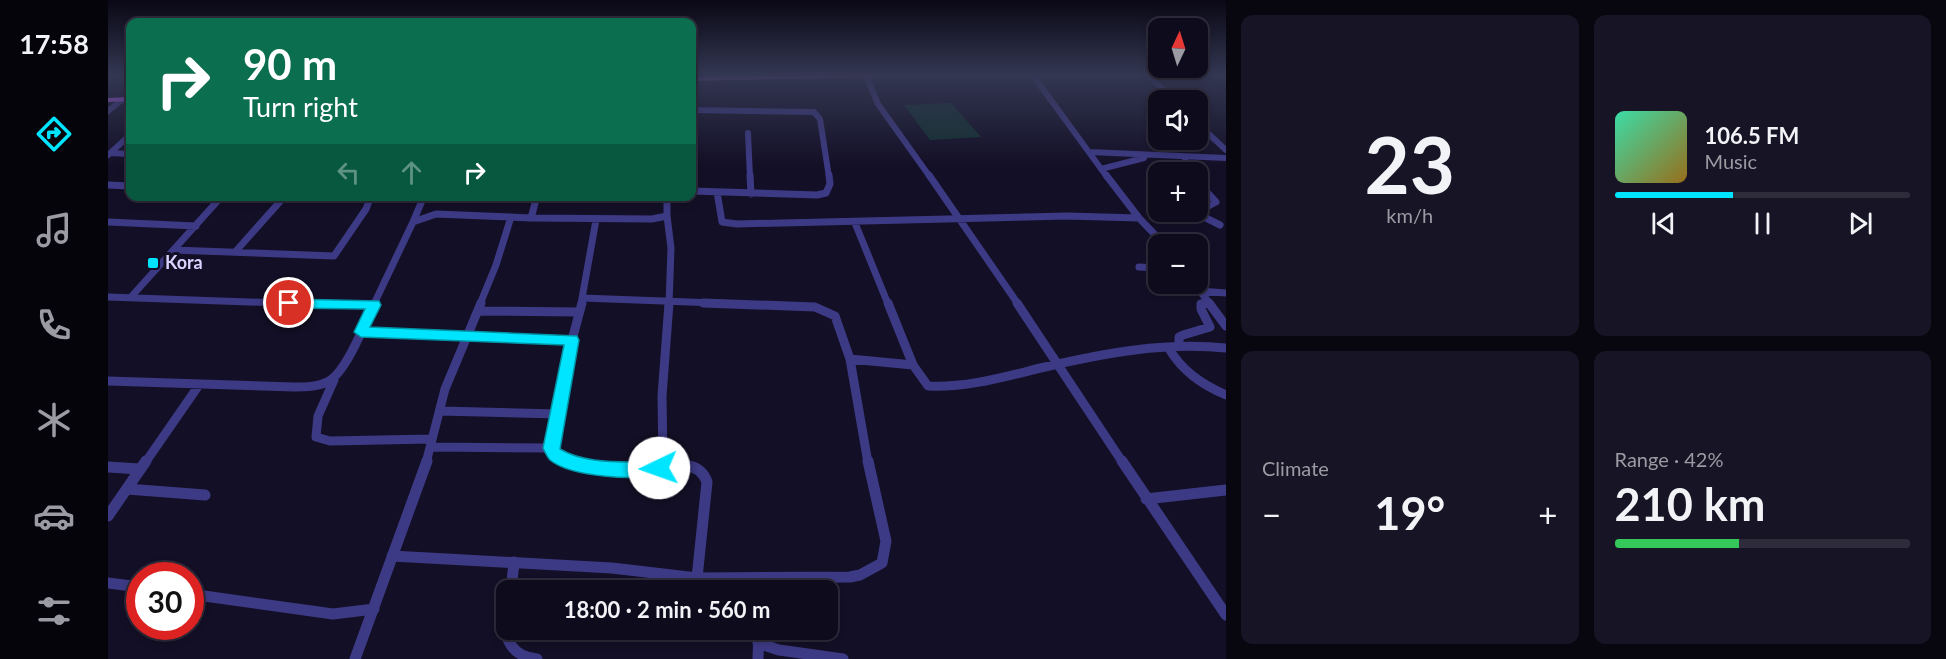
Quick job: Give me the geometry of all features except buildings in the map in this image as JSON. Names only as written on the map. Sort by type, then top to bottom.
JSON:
[{"type":"street","points":[[879,105],[1059,364],[1146,499],[1226,615]]},
{"type":"street","points":[[1055,105],[1101,169],[1154,234]]},
{"type":"street","points":[[696,110],[807,111],[819,117],[829,174],[828,191],[812,195],[696,191]]},
{"type":"street","points":[[1208,132],[1226,150]]},
{"type":"street","points":[[748,133],[751,194]]},
{"type":"street","points":[[109,154],[126,139]]},
{"type":"street","points":[[1090,152],[1226,158]]},
{"type":"street","points":[[109,154],[126,154]]},
{"type":"street","points":[[1101,169],[1153,156]]},
{"type":"street","points":[[1184,157],[1186,162]]},
{"type":"street","points":[[108,185],[126,185]]},
{"type":"street","points":[[717,192],[722,222],[746,224],[1059,216],[1139,218]]},
{"type":"street","points":[[1208,193],[1216,202],[1208,206]]},
{"type":"street","points":[[131,297],[218,201]]},
{"type":"street","points":[[236,251],[253,228],[272,214],[281,201]]},
{"type":"street","points":[[174,249],[334,256],[369,201]]},
{"type":"street","points":[[422,201],[361,332],[325,398],[314,430],[316,437],[330,441],[551,448],[559,458],[584,465],[629,469],[656,468],[663,465],[692,467],[706,474],[707,482],[697,578]]},
{"type":"street","points":[[531,218],[536,201]]},
{"type":"street","points":[[663,465],[661,408],[670,301],[671,243],[667,201]]},
{"type":"street","points":[[413,222],[436,214],[596,220],[631,220],[667,216]]},
{"type":"street","points":[[355,659],[432,443],[445,388],[496,265],[511,217]]},
{"type":"street","points":[[1208,219],[1220,225]]},
{"type":"street","points":[[551,448],[572,340],[583,298],[596,220]]},
{"type":"street","points":[[108,222],[196,226]]},
{"type":"street","points":[[855,223],[913,365],[928,386],[945,387],[1092,356],[1179,346],[1226,348]]},
{"type":"street","points":[[1139,267],[1148,267]]},
{"type":"street","points":[[1208,292],[1226,293]]},
{"type":"street","points":[[1202,294],[1226,326]]},
{"type":"street","points":[[108,297],[374,305]]},
{"type":"street","points":[[392,556],[612,568],[697,578],[860,575],[882,563],[886,541],[861,433],[850,359],[836,316],[815,307],[583,298]]},
{"type":"street","points":[[1179,346],[1179,337],[1184,333],[1207,330],[1210,327],[1201,309],[1201,304],[1209,303]]},
{"type":"street","points":[[478,311],[579,312]]},
{"type":"street","points":[[361,332],[572,340]]},
{"type":"street","points":[[1168,347],[1179,367],[1209,387],[1226,395]]},
{"type":"street","points":[[850,359],[913,365]]},
{"type":"street","points":[[108,381],[199,385],[317,386],[334,380]]},
{"type":"street","points":[[108,516],[199,385]]},
{"type":"street","points":[[441,411],[558,414]]},
{"type":"street","points":[[108,467],[139,469]]},
{"type":"street","points":[[127,489],[205,495]]},
{"type":"street","points":[[1146,499],[1226,490]]},
{"type":"street","points":[[512,580],[514,562]]},
{"type":"street","points":[[108,583],[126,585]]},
{"type":"street","points":[[204,596],[333,614],[374,609]]},
{"type":"street","points":[[510,640],[514,651],[526,658],[537,659]]},
{"type":"street","points":[[758,659],[759,640]]},
{"type":"street","points":[[764,640],[778,650],[843,659]]},
{"type":"green space","points":[[904,105],[953,105],[981,137],[930,140]]},
{"type":"place","name":"Kora","points":[[153,263]]},
{"type":"route","points":[[289,303],[374,305],[361,332],[572,340],[551,448],[554,454],[559,458],[594,467],[659,468]]}]
